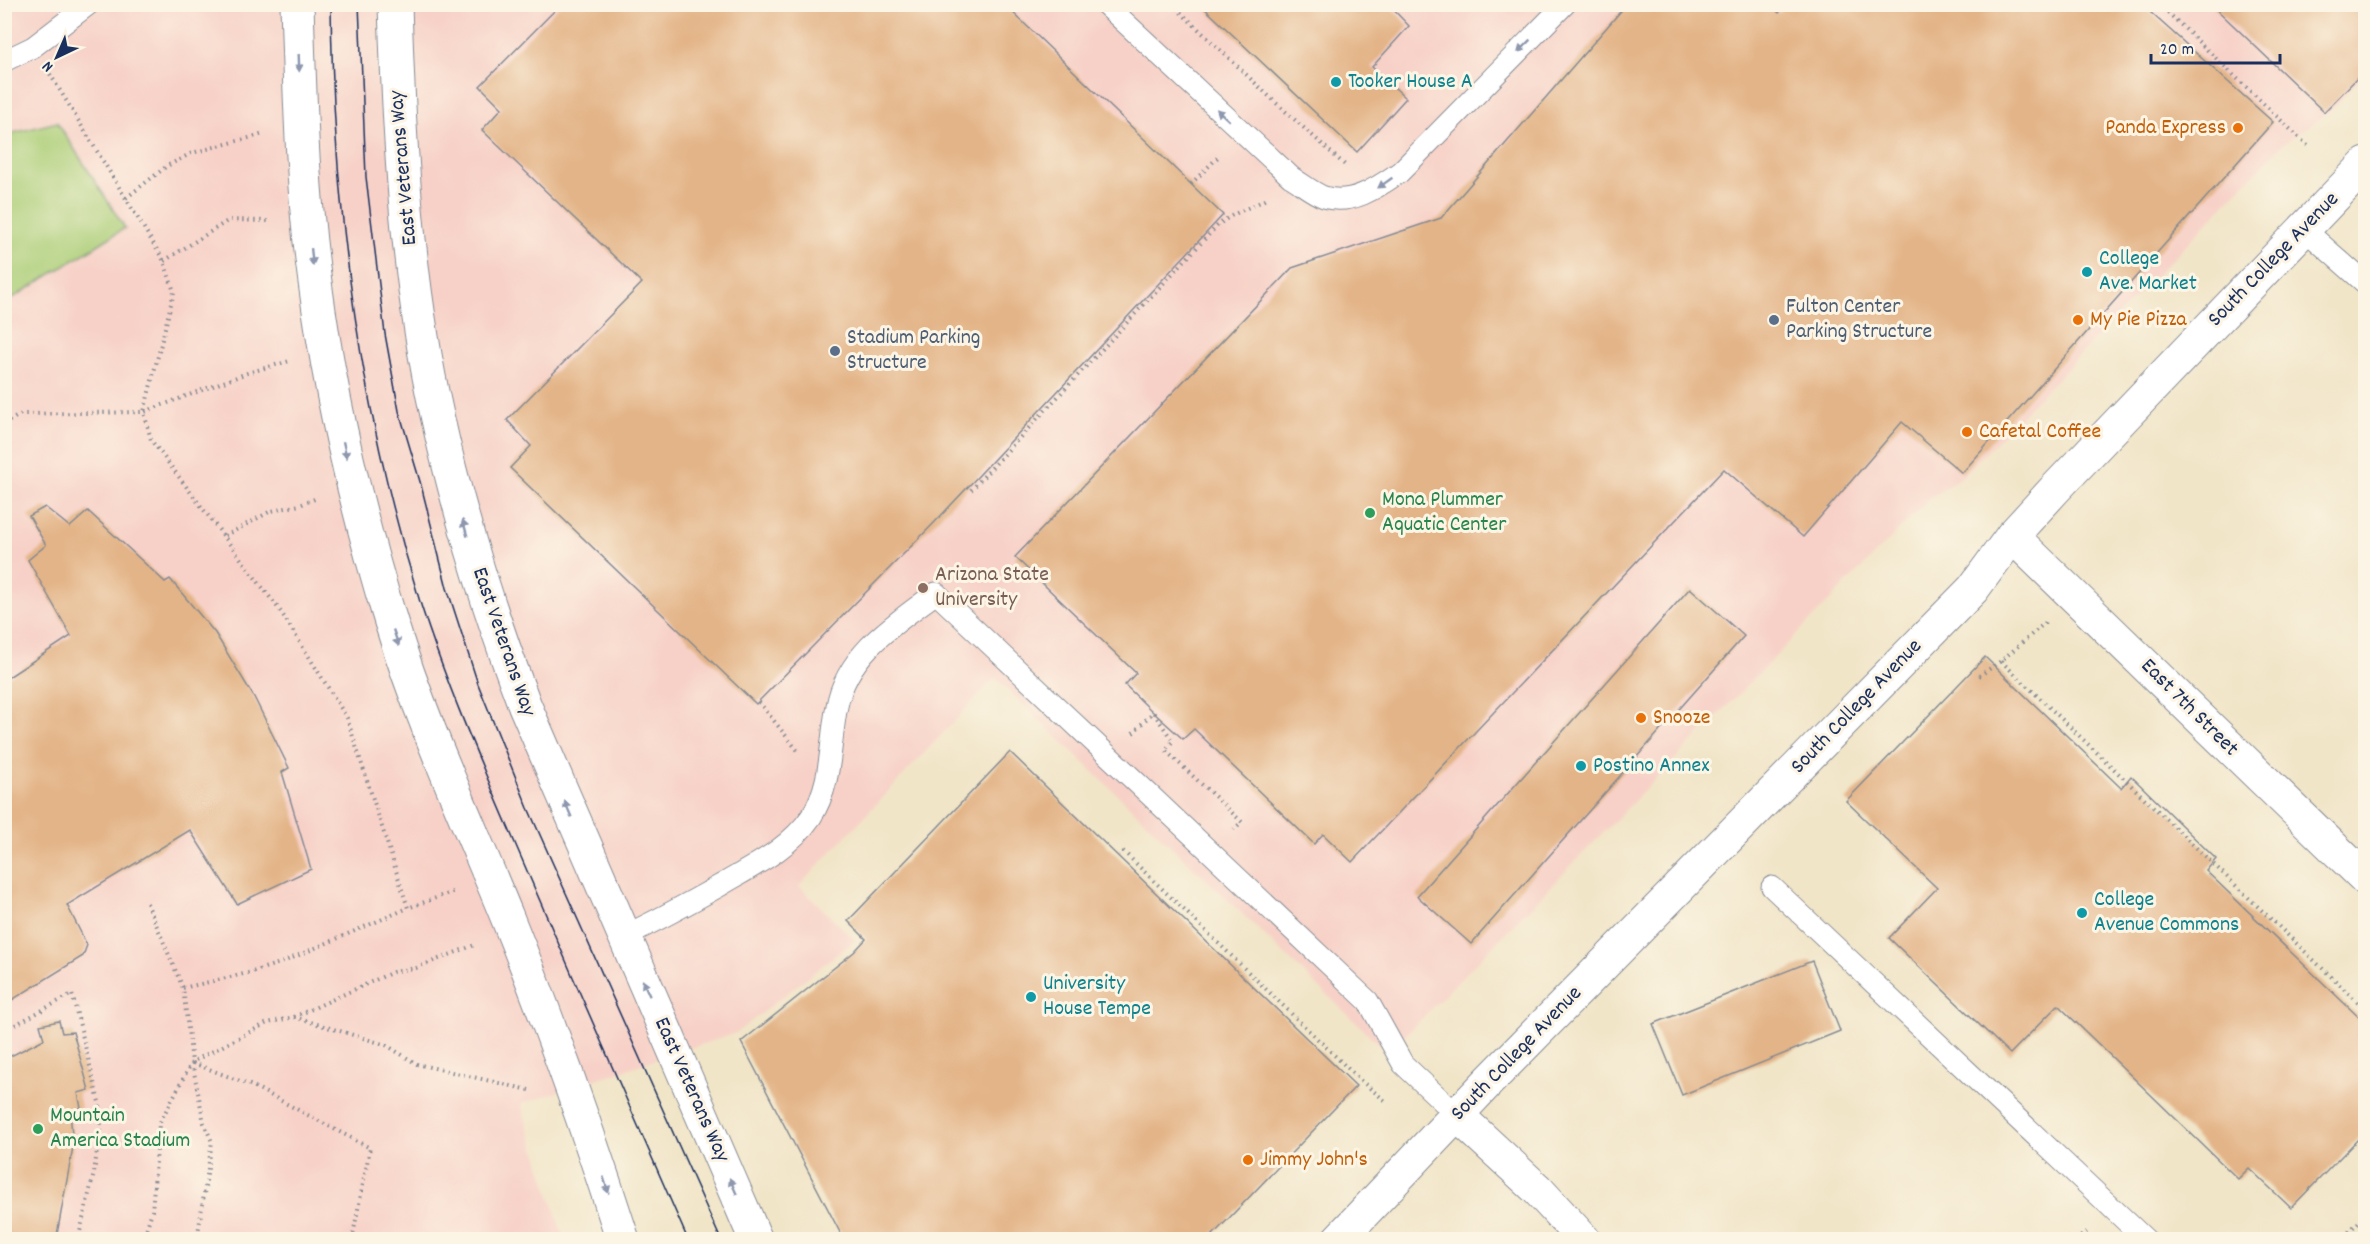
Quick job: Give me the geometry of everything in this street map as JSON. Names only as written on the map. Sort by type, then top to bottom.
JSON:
[{"type":"street","points":[[297,4],[301,132],[315,283],[342,440],[357,505],[392,624],[415,691],[568,1075],[623,1239]]},
{"type":"street","name":"East Veterans Way","points":[[395,4],[397,87],[411,255],[436,413],[455,493],[498,636],[525,706],[756,1239]]},
{"type":"street","name":"South College Avenue","points":[[1338,1239],[1973,589],[2012,536],[2366,164]]},
{"type":"street","name":"East 7th Street","points":[[2012,536],[2366,879]]},
{"type":"street","points":[[1457,1115],[1537,1189],[1584,1239]]},
{"type":"lane","points":[[4,61],[33,47],[89,4]]},
{"type":"lane","points":[[1105,4],[1291,177],[1324,197],[1347,199],[1373,191],[1400,172],[1565,4]]},
{"type":"lane","points":[[2304,229],[2366,284]]},
{"type":"lane","points":[[624,936],[663,917],[766,859],[790,841],[811,816],[825,786],[837,706],[846,678],[864,651],[936,593],[1368,1001],[1403,1064],[1457,1115]]},
{"type":"lane","points":[[1772,887],[2145,1239]]},
{"type":"path","points":[[1172,4],[1343,165],[1354,166]]},
{"type":"path","points":[[2159,4],[2309,147]]},
{"type":"path","points":[[33,47],[164,261],[174,292],[144,412],[151,440],[281,612],[346,718],[408,908]]},
{"type":"path","points":[[126,198],[167,166],[192,153],[270,132]]},
{"type":"path","points":[[1191,184],[1225,150]]},
{"type":"path","points":[[971,490],[1216,227],[1228,216],[1241,212],[1273,195],[1291,177]]},
{"type":"path","points":[[164,261],[229,220],[278,221]]},
{"type":"path","points":[[4,424],[21,414],[144,412],[247,372],[296,360]]},
{"type":"path","points":[[225,536],[271,511],[300,505],[324,495]]},
{"type":"path","points":[[1979,676],[2001,662],[2049,619]]},
{"type":"path","points":[[2001,662],[2366,1010]]},
{"type":"path","points":[[759,702],[798,752]]},
{"type":"path","points":[[1133,733],[1153,712],[1173,741],[1165,750],[1242,822],[1234,829]]},
{"type":"path","points":[[1123,851],[1360,1080],[1388,1103]]},
{"type":"path","points":[[183,988],[252,972],[283,962],[408,908],[462,889]]},
{"type":"path","points":[[147,903],[183,988],[192,1062],[204,1123],[212,1142],[197,1239]]},
{"type":"path","points":[[143,1239],[152,1211],[159,1124],[192,1062],[267,1023],[294,1017],[393,972],[416,968],[480,942]]},
{"type":"path","points":[[4,1024],[11,1027],[72,994],[102,1114],[94,1173],[78,1239]]},
{"type":"path","points":[[294,1017],[386,1046],[417,1064],[529,1090]]},
{"type":"path","points":[[192,1062],[253,1086],[370,1148],[352,1239]]},
{"type":"path","points":[[2340,1239],[2366,1215]]},
{"type":"shaded area","name":"Arizona State University","points":[[5,5],[2365,5],[2365,74],[2327,114],[2284,143],[1963,476],[1930,498],[1388,1053],[995,678],[799,886],[855,940],[736,1033],[521,1104],[564,1239],[5,1240]]},
{"type":"green space","points":[[57,122],[125,228],[5,303],[5,135]]},
{"type":"building","name":"Stadium Parking Structure","points":[[561,4],[1004,4],[1223,215],[935,522],[756,704],[510,468],[531,446],[507,420],[642,283],[482,130],[502,108],[480,86]]},
{"type":"building","name":"Tooker House A","points":[[1200,4],[1388,4],[1409,26],[1372,67],[1406,98],[1357,152]]},
{"type":"building","points":[[1627,4],[1769,4],[1779,13],[1786,4],[2141,4],[2273,122],[1962,473],[1902,422],[1803,537],[1724,469],[1352,862],[1323,834],[1314,844],[1194,729],[1183,739],[1153,712],[1125,685],[1136,673],[1015,557],[1292,268],[1441,218]]},
{"type":"building","points":[[2211,4],[2366,4],[2366,69],[2324,112]]},
{"type":"building","points":[[45,507],[70,527],[88,511],[165,582],[170,579],[215,633],[254,697],[289,768],[282,772],[311,869],[237,904],[190,830],[67,905],[87,945],[83,956],[4,1005],[4,680],[71,636],[28,560],[46,545],[29,516]]},
{"type":"building","name":"Postino Annex","points":[[1690,588],[1744,636],[1471,944],[1417,896]]},
{"type":"building","name":"College Avenue Commons","points":[[1985,657],[2121,788],[2131,776],[2216,859],[2206,871],[2366,1024],[2366,1131],[2291,1208],[2249,1168],[2238,1179],[2058,1005],[2010,1054],[1889,938],[1937,888],[1846,801]]},
{"type":"building","name":"University House Tempe","points":[[1010,752],[1356,1086],[1208,1240],[844,1240],[741,1042],[854,952],[866,939],[848,921]]},
{"type":"building","points":[[1812,961],[1840,1031],[1682,1095],[1653,1024]]},
{"type":"building","name":"Mountain America Stadium","points":[[59,1021],[62,1033],[73,1032],[89,1090],[78,1093],[81,1108],[70,1111],[73,1147],[56,1240],[4,1240],[4,1053],[11,1056],[44,1039],[40,1025]]},
{"type":"tram line","points":[[331,4],[337,156],[354,307],[381,456],[420,602],[468,731],[688,1240]]},
{"type":"tram line","points":[[359,4],[366,177],[385,334],[399,411],[421,485],[447,588],[478,684],[528,808],[721,1240]]},
{"type":"place","name":"Tooker House A","points":[[1336,82]]},
{"type":"place","name":"Panda Express","points":[[2238,128]]},
{"type":"place","name":"College Ave. Market","points":[[2087,272]]},
{"type":"place","name":"Fulton Center Parking Structure","points":[[1774,320]]},
{"type":"place","name":"My Pie Pizza","points":[[2078,320]]},
{"type":"place","name":"Stadium Parking Structure","points":[[835,351]]},
{"type":"place","name":"Cafetal Coffee","points":[[1967,432]]},
{"type":"place","name":"Mona Plummer Aquatic Center","points":[[1370,513]]},
{"type":"place","name":"Arizona State University","points":[[923,588]]},
{"type":"place","name":"Snooze","points":[[1641,718]]},
{"type":"place","name":"Postino Annex","points":[[1581,766]]},
{"type":"place","name":"College Avenue Commons","points":[[2082,913]]},
{"type":"place","name":"University House Tempe","points":[[1031,997]]},
{"type":"place","name":"Mountain America Stadium","points":[[38,1129]]},
{"type":"place","name":"Jimmy John's","points":[[1248,1160]]}]
